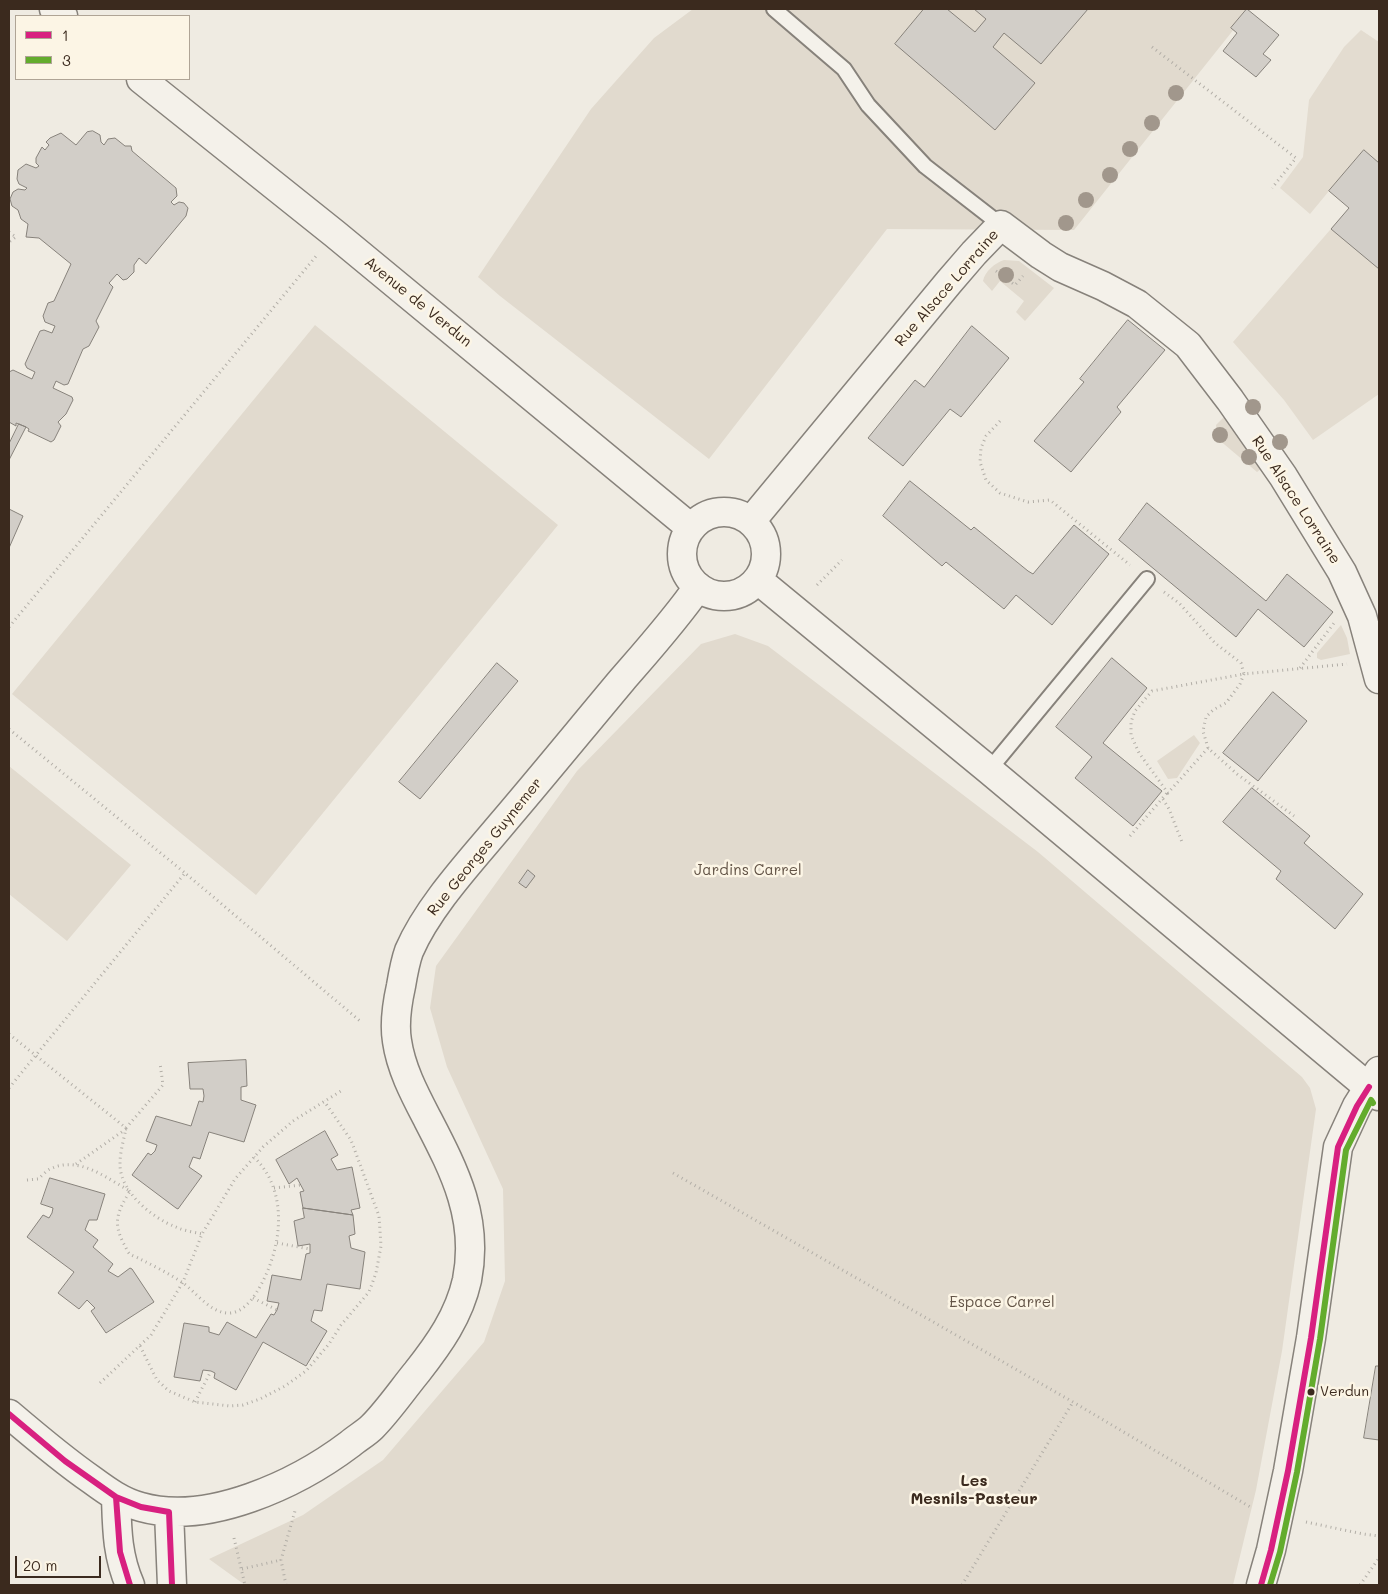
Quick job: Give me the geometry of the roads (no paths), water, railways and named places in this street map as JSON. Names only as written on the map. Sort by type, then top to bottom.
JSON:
[{"type":"street","name":"Avenue de Verdun","points":[[142,80],[335,234],[691,528]]},
{"type":"street","name":"Rue Alsace Lorraine","points":[[751,521],[949,282],[1001,226],[1060,267],[1137,304],[1188,345],[1230,400],[1283,476],[1342,572],[1362,616],[1379,679]]},
{"type":"street","points":[[716,512],[731,512],[751,521],[764,539],[767,553],[764,568],[758,580],[748,589],[729,596],[709,594],[698,587],[687,574],[682,562],[683,544],[691,528],[702,518],[716,512]]},
{"type":"street","points":[[758,580],[1376,1085],[1357,1106],[1338,1147],[1312,1338],[1286,1480],[1271,1550],[1261,1585]]},
{"type":"street","name":"Rue Georges Guynemer","points":[[9,1414],[65,1461],[116,1497],[141,1507],[169,1512],[224,1506],[254,1497],[309,1471],[338,1453],[373,1426],[438,1345],[447,1330],[461,1301],[467,1280],[470,1257],[469,1219],[461,1189],[454,1171],[417,1099],[403,1066],[396,1040],[395,1019],[408,954],[423,924],[470,861],[652,645],[698,587]]},
{"type":"street","points":[[116,1497],[117,1539],[130,1585]]},
{"type":"street","points":[[169,1512],[172,1585]]},
{"type":"lane","points":[[774,9],[844,69],[868,105],[925,166],[1001,226]]},
{"type":"lane","points":[[989,770],[1147,579]]},
{"type":"place","name":"Verdun","points":[[1311,1392]]},
{"type":"district","name":"Les Mesnils-Pasteur","points":[[974,1490]]},
{"type":"park label","name":"Jardins Carrel","points":[[748,870]]},
{"type":"park label","name":"Espace Carrel","points":[[1002,1302]]}]
